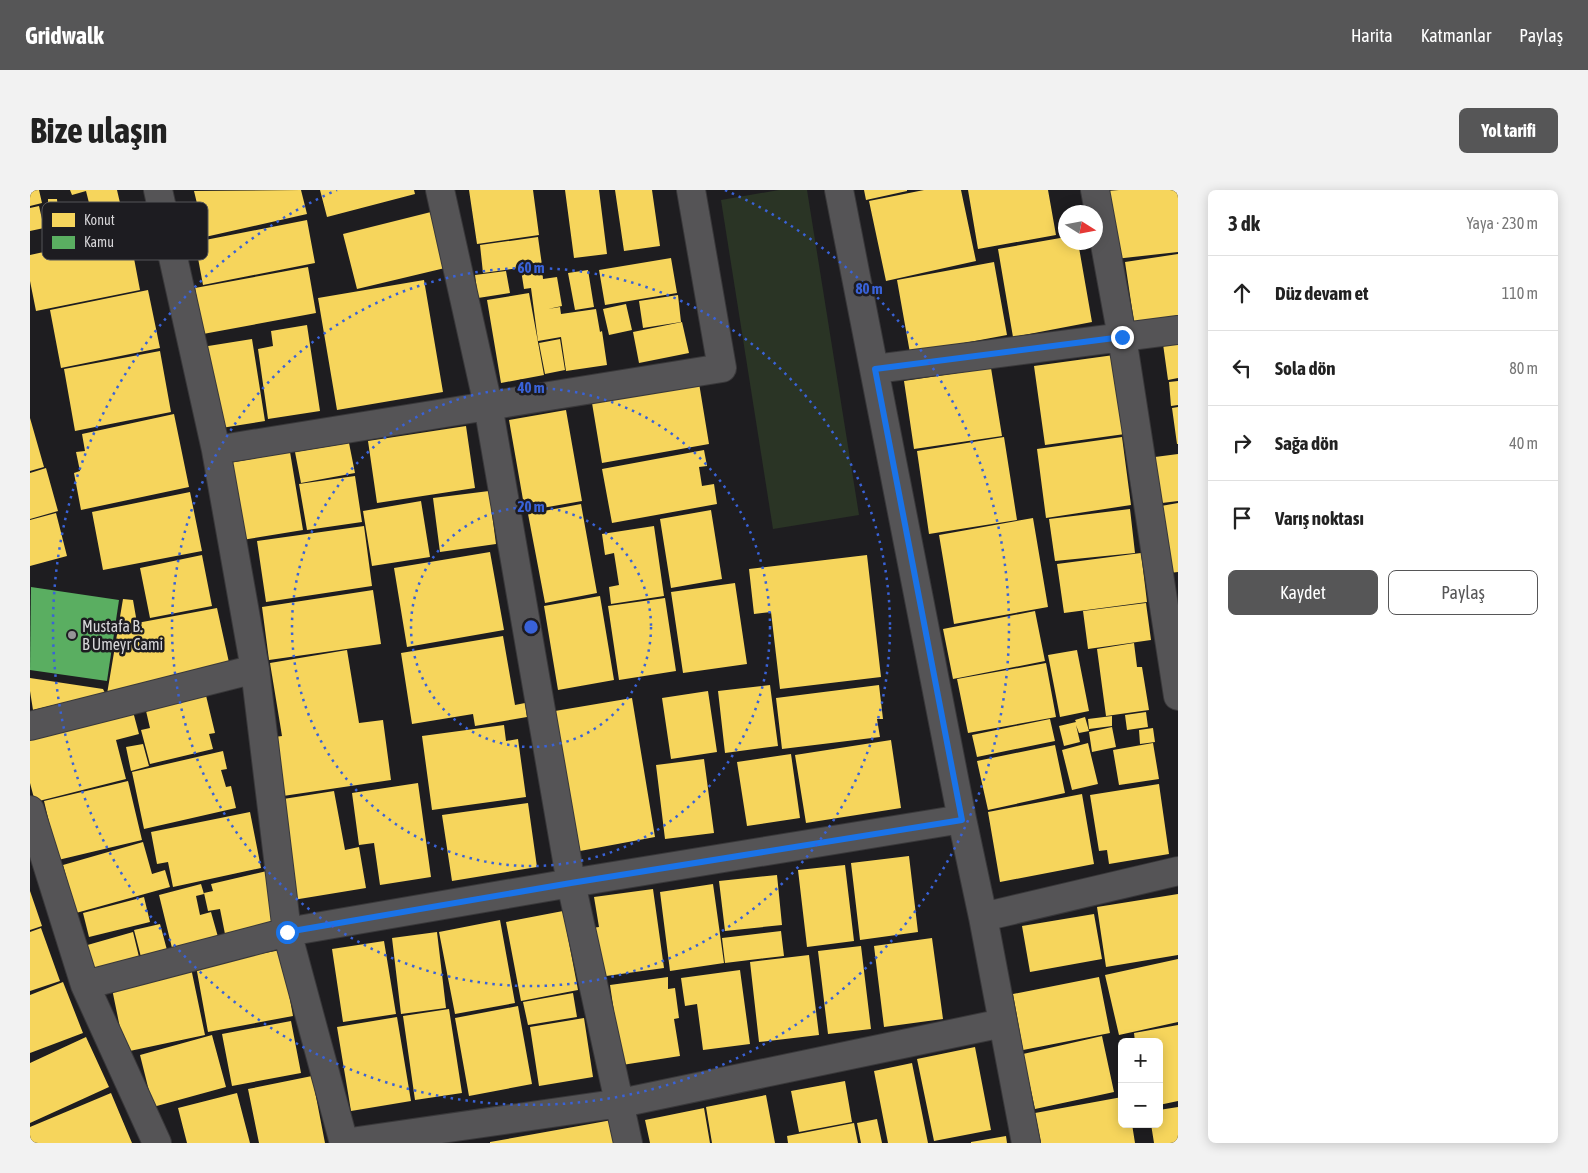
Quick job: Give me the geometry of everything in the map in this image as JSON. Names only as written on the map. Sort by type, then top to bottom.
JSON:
[{"type":"street","points":[[440,190],[488,405],[571,883],[621,1103],[628,1143]]},
{"type":"street","points":[[216,450],[722,368],[691,190]]},
{"type":"street","points":[[839,190],[962,820],[1004,1022],[1026,1143]]},
{"type":"street","points":[[1095,190],[1122,337],[1178,696]]},
{"type":"street","points":[[174,260],[216,450],[255,669],[287,932],[344,1143],[621,1103],[1004,1022]]},
{"type":"street","points":[[875,369],[1178,330]]},
{"type":"street","points":[[30,726],[255,669]]},
{"type":"street","points":[[30,810],[85,985],[156,1143]]},
{"type":"street","points":[[85,985],[287,932],[571,883],[962,820]]},
{"type":"street","points":[[983,917],[1178,871]]},
{"type":"green space","points":[[779,190],[807,190],[859,515],[773,529],[721,200]]},
{"type":"building: Konut","points":[[30,190],[39,190],[42,203],[30,206]]},
{"type":"building: Konut","points":[[70,190],[117,190],[120,202],[89,202],[86,191],[72,195]]},
{"type":"building: Konut","points":[[301,190],[307,214],[208,236],[208,202],[197,202],[194,191]]},
{"type":"building: Konut","points":[[320,190],[414,190],[415,194],[327,217]]},
{"type":"building: Konut","points":[[469,190],[533,190],[539,235],[477,244]]},
{"type":"building: Konut","points":[[565,190],[599,190],[607,254],[574,258]]},
{"type":"building: Konut","points":[[615,190],[652,190],[660,246],[624,251]]},
{"type":"building: Konut","points":[[864,190],[907,190],[907,191],[866,200]]},
{"type":"building: Konut","points":[[924,190],[961,190],[976,261],[886,281],[869,201]]},
{"type":"building: Konut","points":[[968,190],[1048,190],[1056,235],[978,249]]},
{"type":"building: Konut","points":[[1178,190],[1178,252],[1115,259],[1107,191]]},
{"type":"building: Konut","points":[[48,199],[57,199],[57,202],[48,202]]},
{"type":"building: Konut","points":[[39,206],[42,228],[30,231],[30,208]]},
{"type":"building: Konut","points":[[431,212],[445,268],[357,289],[343,234]]},
{"type":"building: Konut","points":[[307,220],[315,263],[203,285],[198,260],[208,260],[208,239]]},
{"type":"building: Konut","points":[[538,237],[542,265],[483,273],[480,245]]},
{"type":"building: Konut","points":[[1058,238],[1058,250],[1079,250],[1092,322],[1013,337],[998,249]]},
{"type":"building: Konut","points":[[42,252],[42,260],[134,260],[140,290],[36,311],[30,281],[30,255]]},
{"type":"building: Konut","points":[[1178,254],[1178,316],[1134,322],[1125,262]]},
{"type":"building: Konut","points":[[671,258],[677,293],[605,305],[599,270]]},
{"type":"building: Konut","points":[[994,262],[1007,335],[910,353],[897,280]]},
{"type":"building: Konut","points":[[308,267],[316,313],[203,334],[195,288]]},
{"type":"building: Konut","points":[[542,267],[543,279],[557,277],[562,306],[548,309],[560,307],[561,314],[596,309],[600,332],[602,331],[607,365],[566,371],[561,337],[538,341],[531,288],[524,289],[521,270]]},
{"type":"building: Konut","points":[[588,270],[594,307],[575,310],[568,273]]},
{"type":"building: Konut","points":[[506,271],[510,293],[478,298],[475,275]]},
{"type":"building: Konut","points":[[424,280],[443,392],[337,410],[318,298]]},
{"type":"building: Konut","points":[[148,290],[160,348],[61,368],[50,310]]},
{"type":"building: Konut","points":[[529,293],[544,375],[501,383],[487,300]]},
{"type":"building: Konut","points":[[678,295],[681,322],[643,328],[639,301]]},
{"type":"building: Konut","points":[[626,304],[632,330],[609,335],[603,309]]},
{"type":"building: Konut","points":[[682,322],[689,353],[639,363],[633,332]]},
{"type":"building: Konut","points":[[307,325],[320,411],[268,419],[258,349],[273,346],[271,331]]},
{"type":"building: Konut","points":[[252,339],[265,421],[215,429],[202,347]]},
{"type":"building: Konut","points":[[560,339],[565,370],[545,374],[539,343]]},
{"type":"building: Konut","points":[[1178,341],[1178,378],[1168,380],[1163,344]]},
{"type":"building: Konut","points":[[160,351],[171,412],[75,431],[64,369]]},
{"type":"building: Konut","points":[[1114,355],[1125,434],[1045,445],[1034,366]]},
{"type":"building: Konut","points":[[991,368],[1002,436],[914,449],[904,381]]},
{"type":"building: Konut","points":[[698,377],[709,444],[602,463],[591,397]]},
{"type":"building: Konut","points":[[1178,381],[1178,405],[1171,406],[1169,382]]},
{"type":"building: Konut","points":[[1178,407],[1178,444],[1177,444],[1172,408]]},
{"type":"building: Konut","points":[[566,410],[582,501],[525,511],[509,420]]},
{"type":"building: Konut","points":[[174,414],[189,487],[81,510],[74,473],[80,471],[76,452],[85,451],[82,434]]},
{"type":"building: Konut","points":[[30,418],[44,467],[30,471]]},
{"type":"building: Konut","points":[[466,426],[475,488],[377,503],[368,441]]},
{"type":"building: Konut","points":[[1004,437],[1017,520],[929,534],[917,451]]},
{"type":"building: Konut","points":[[1122,437],[1131,505],[1046,518],[1037,449]]},
{"type":"building: Konut","points":[[349,443],[355,473],[301,483],[295,452]]},
{"type":"building: Konut","points":[[704,450],[707,466],[699,467],[702,486],[714,484],[717,504],[612,523],[602,469]]},
{"type":"building: Konut","points":[[290,452],[303,530],[242,540],[229,463]]},
{"type":"building: Konut","points":[[1178,454],[1178,501],[1162,503],[1155,457]]},
{"type":"building: Konut","points":[[46,468],[58,511],[30,519],[30,473]]},
{"type":"building: Konut","points":[[355,476],[362,522],[307,530],[299,484]]},
{"type":"building: Konut","points":[[489,491],[496,544],[440,552],[433,498]]},
{"type":"building: Konut","points":[[190,492],[202,551],[103,570],[92,512]]},
{"type":"building: Konut","points":[[421,501],[430,557],[372,566],[363,511]]},
{"type":"building: Konut","points":[[1178,503],[1178,572],[1169,573],[1161,506]]},
{"type":"building: Konut","points":[[581,504],[597,593],[545,603],[528,514]]},
{"type":"building: Konut","points":[[1130,509],[1135,553],[1055,561],[1049,519]]},
{"type":"building: Konut","points":[[711,510],[722,579],[671,588],[660,519]]},
{"type":"building: Konut","points":[[56,513],[67,556],[30,566],[30,520]]},
{"type":"building: Konut","points":[[1033,518],[1048,607],[954,624],[939,535]]},
{"type":"building: Konut","points":[[364,526],[372,586],[266,602],[257,541]]},
{"type":"building: Konut","points":[[654,526],[664,596],[611,604],[609,587],[619,585],[614,553],[605,555],[602,534]]},
{"type":"building: Konut","points":[[490,552],[504,630],[407,647],[394,568]]},
{"type":"building: Konut","points":[[1141,553],[1147,602],[1064,613],[1057,564]]},
{"type":"building: Konut","points":[[202,555],[212,606],[150,618],[140,568]]},
{"type":"building: Konut","points":[[867,555],[881,677],[780,689],[771,612],[754,614],[749,569]]},
{"type":"building: Konut","points":[[735,583],[747,664],[683,673],[671,592]]},
{"type":"building: Konut","points":[[373,590],[381,644],[269,660],[262,607]]},
{"type":"building: Konut","points":[[600,596],[614,680],[558,690],[544,606]]},
{"type":"building: Konut","points":[[665,598],[676,671],[619,680],[608,606]]},
{"type":"building: Konut","points":[[123,599],[133,600],[137,623],[217,608],[230,667],[107,694]]},
{"type":"building: Konut","points":[[1146,603],[1151,640],[1088,649],[1083,611]]},
{"type":"building: Konut","points":[[1035,611],[1045,661],[953,679],[943,629]]},
{"type":"building: Konut","points":[[503,636],[515,705],[525,703],[527,717],[475,726],[473,714],[412,724],[401,653]]},
{"type":"building: Konut","points":[[1134,643],[1137,667],[1142,667],[1149,710],[1106,716],[1097,649]]},
{"type":"building: Konut","points":[[347,650],[359,723],[383,720],[391,780],[283,796],[274,737],[282,736],[270,663]]},
{"type":"building: Konut","points":[[1077,650],[1089,711],[1060,717],[1048,655]]},
{"type":"building: Konut","points":[[1046,663],[1056,717],[968,733],[957,679]]},
{"type":"building: Konut","points":[[30,678],[103,689],[105,693],[33,710]]},
{"type":"building: Konut","points":[[203,683],[215,733],[209,734],[213,749],[150,764],[141,730],[150,728],[143,698]]},
{"type":"building: Konut","points":[[770,685],[778,746],[725,753],[718,691]]},
{"type":"building: Konut","points":[[879,685],[883,719],[877,719],[880,737],[782,749],[776,698]]},
{"type":"building: Konut","points":[[708,691],[717,752],[671,759],[662,698]]},
{"type":"building: Konut","points":[[632,698],[655,837],[580,851],[555,711]]},
{"type":"building: Konut","points":[[131,704],[139,734],[116,740],[126,779],[35,802],[30,783],[30,730]]},
{"type":"building: Konut","points":[[1146,712],[1148,727],[1127,730],[1125,715]]},
{"type":"building: Konut","points":[[1112,716],[1112,726],[1089,729],[1088,719]]},
{"type":"building: Konut","points":[[1085,717],[1089,731],[1079,733],[1076,725],[1080,742],[1064,746],[1059,726],[1076,722],[1075,720]]},
{"type":"building: Konut","points":[[1050,719],[1055,741],[977,757],[972,735]]},
{"type":"building: Konut","points":[[504,725],[506,741],[518,739],[526,797],[432,810],[422,736]]},
{"type":"building: Konut","points":[[1112,727],[1116,747],[1092,752],[1089,732]]},
{"type":"building: Konut","points":[[1153,728],[1155,742],[1140,744],[1139,730]]},
{"type":"building: Konut","points":[[891,740],[901,808],[806,823],[795,755]]},
{"type":"building: Konut","points":[[1088,743],[1098,784],[1072,790],[1062,750]]},
{"type":"building: Konut","points":[[1153,743],[1159,779],[1119,785],[1113,750]]},
{"type":"building: Konut","points":[[143,744],[149,766],[131,771],[126,747]]},
{"type":"building: Konut","points":[[1055,745],[1065,793],[988,810],[977,761]]},
{"type":"building: Konut","points":[[223,751],[227,769],[221,770],[226,787],[231,786],[236,808],[144,829],[132,772]]},
{"type":"building: Konut","points":[[791,754],[800,818],[747,826],[737,762]]},
{"type":"building: Konut","points":[[704,759],[714,833],[665,839],[656,765]]},
{"type":"building: Konut","points":[[128,781],[142,840],[58,860],[44,801]]},
{"type":"building: Konut","points":[[418,783],[431,877],[380,885],[374,843],[359,845],[352,793]]},
{"type":"building: Konut","points":[[1159,784],[1169,854],[1109,864],[1107,850],[1099,851],[1090,795]]},
{"type":"building: Konut","points":[[334,791],[345,850],[359,847],[366,888],[293,900],[277,800]]},
{"type":"building: Konut","points":[[1082,794],[1094,864],[1000,882],[988,812]]},
{"type":"building: Konut","points":[[528,803],[537,867],[452,881],[442,815]]},
{"type":"building: Konut","points":[[250,812],[261,868],[173,887],[168,862],[157,864],[151,832]]},
{"type":"building: Konut","points":[[143,842],[152,874],[165,870],[170,887],[76,913],[63,865]]},
{"type":"building: Konut","points":[[909,856],[918,932],[860,940],[851,863]]},
{"type":"building: Konut","points":[[845,865],[854,941],[807,947],[798,870]]},
{"type":"building: Konut","points":[[267,871],[279,922],[225,934],[220,909],[208,911],[204,893],[213,891],[211,884]]},
{"type":"building: Konut","points":[[777,875],[782,925],[725,931],[719,881]]},
{"type":"building: Konut","points":[[201,884],[204,894],[196,896],[200,915],[211,912],[218,937],[172,948],[159,895]]},
{"type":"building: Konut","points":[[713,884],[724,963],[670,971],[660,892]]},
{"type":"building: Konut","points":[[653,889],[664,968],[599,977],[592,928],[599,927],[594,897]]},
{"type":"building: Konut","points":[[30,891],[42,926],[30,930]]},
{"type":"building: Konut","points":[[1178,894],[1178,955],[1106,967],[1097,907]]},
{"type":"building: Konut","points":[[144,897],[150,922],[89,937],[83,913]]},
{"type":"building: Konut","points":[[563,911],[578,990],[521,1001],[506,922]]},
{"type":"building: Konut","points":[[1094,914],[1102,959],[1030,972],[1022,926]]},
{"type":"building: Konut","points":[[500,920],[515,1003],[455,1014],[439,932]]},
{"type":"building: Konut","points":[[160,924],[167,950],[141,957],[134,930]]},
{"type":"building: Konut","points":[[41,928],[60,981],[30,991],[30,932]]},
{"type":"building: Konut","points":[[781,931],[784,956],[725,963],[722,938]]},
{"type":"building: Konut","points":[[133,932],[140,961],[91,974],[84,946]]},
{"type":"building: Konut","points":[[437,932],[446,1008],[401,1014],[392,938]]},
{"type":"building: Konut","points":[[932,938],[943,1019],[884,1027],[874,946]]},
{"type":"building: Konut","points":[[384,941],[396,1014],[343,1022],[332,949]]},
{"type":"building: Konut","points":[[861,946],[871,1029],[828,1034],[818,951]]},
{"type":"building: Konut","points":[[281,950],[293,1016],[208,1032],[196,966]]},
{"type":"building: Konut","points":[[809,955],[819,1035],[759,1042],[750,962]]},
{"type":"building: Konut","points":[[1178,959],[1178,1022],[1119,1035],[1105,975]]},
{"type":"building: Konut","points":[[191,968],[205,1035],[125,1052],[111,984]]},
{"type":"building: Konut","points":[[740,970],[750,1044],[703,1050],[697,1004],[685,1006],[681,978]]},
{"type":"building: Konut","points":[[668,977],[668,989],[675,988],[679,1018],[674,1019],[680,1056],[622,1065],[610,985]]},
{"type":"building: Konut","points":[[1099,977],[1110,1033],[1023,1050],[1013,994]]},
{"type":"building: Konut","points":[[63,982],[83,1033],[30,1053],[30,995]]},
{"type":"building: Konut","points":[[573,993],[577,1017],[528,1025],[523,1002]]},
{"type":"building: Konut","points":[[518,1006],[532,1084],[469,1096],[455,1018]]},
{"type":"building: Konut","points":[[449,1009],[462,1093],[415,1100],[403,1016]]},
{"type":"building: Konut","points":[[397,1017],[411,1101],[351,1111],[337,1027]]},
{"type":"building: Konut","points":[[584,1018],[593,1077],[539,1086],[530,1027]]},
{"type":"building: Konut","points":[[291,1021],[301,1073],[232,1086],[222,1034]]},
{"type":"building: Konut","points":[[1178,1025],[1178,1101],[1163,1104],[1163,1038],[1135,1038],[1134,1033]]},
{"type":"building: Konut","points":[[212,1035],[226,1087],[153,1107],[140,1055]]},
{"type":"building: Konut","points":[[1102,1036],[1114,1092],[1035,1109],[1023,1054]]},
{"type":"building: Konut","points":[[86,1037],[109,1087],[30,1123],[30,1063]]},
{"type":"building: Konut","points":[[975,1047],[991,1130],[934,1141],[917,1059]]},
{"type":"building: Konut","points":[[912,1063],[928,1143],[888,1143],[874,1071]]},
{"type":"building: Konut","points":[[312,1076],[325,1143],[259,1143],[248,1089]]},
{"type":"building: Konut","points":[[845,1081],[852,1122],[799,1132],[791,1091]]},
{"type":"building: Konut","points":[[111,1093],[132,1143],[30,1143],[30,1127]]},
{"type":"building: Konut","points":[[237,1093],[250,1143],[187,1143],[178,1108]]},
{"type":"building: Konut","points":[[766,1095],[775,1143],[712,1143],[706,1107]]},
{"type":"building: Konut","points":[[1118,1098],[1118,1128],[1133,1128],[1135,1143],[1041,1143],[1035,1113]]},
{"type":"building: Konut","points":[[1178,1107],[1178,1143],[1154,1143],[1152,1128],[1163,1128],[1163,1109]]},
{"type":"building: Konut","points":[[704,1108],[710,1143],[650,1143],[645,1120]]},
{"type":"building: Konut","points":[[877,1119],[882,1143],[861,1143],[857,1123]]},
{"type":"building: Konut","points":[[612,1120],[616,1143],[490,1143],[490,1142]]},
{"type":"building: Konut","points":[[854,1123],[858,1143],[788,1143],[787,1136]]},
{"type":"building: Konut","points":[[1006,1136],[1007,1143],[971,1143],[971,1142]]},
{"type":"building: Kamu","name":"Mustafa B. B Umeyr Cami","points":[[31,587],[119,600],[107,681],[30,670]]},
{"type":"place","name":"Mustafa B. B Umeyr Cami","points":[[72,635]]},
{"type":"route","points":[[287,932],[571,883],[962,820],[875,369],[1122,337]]}]
